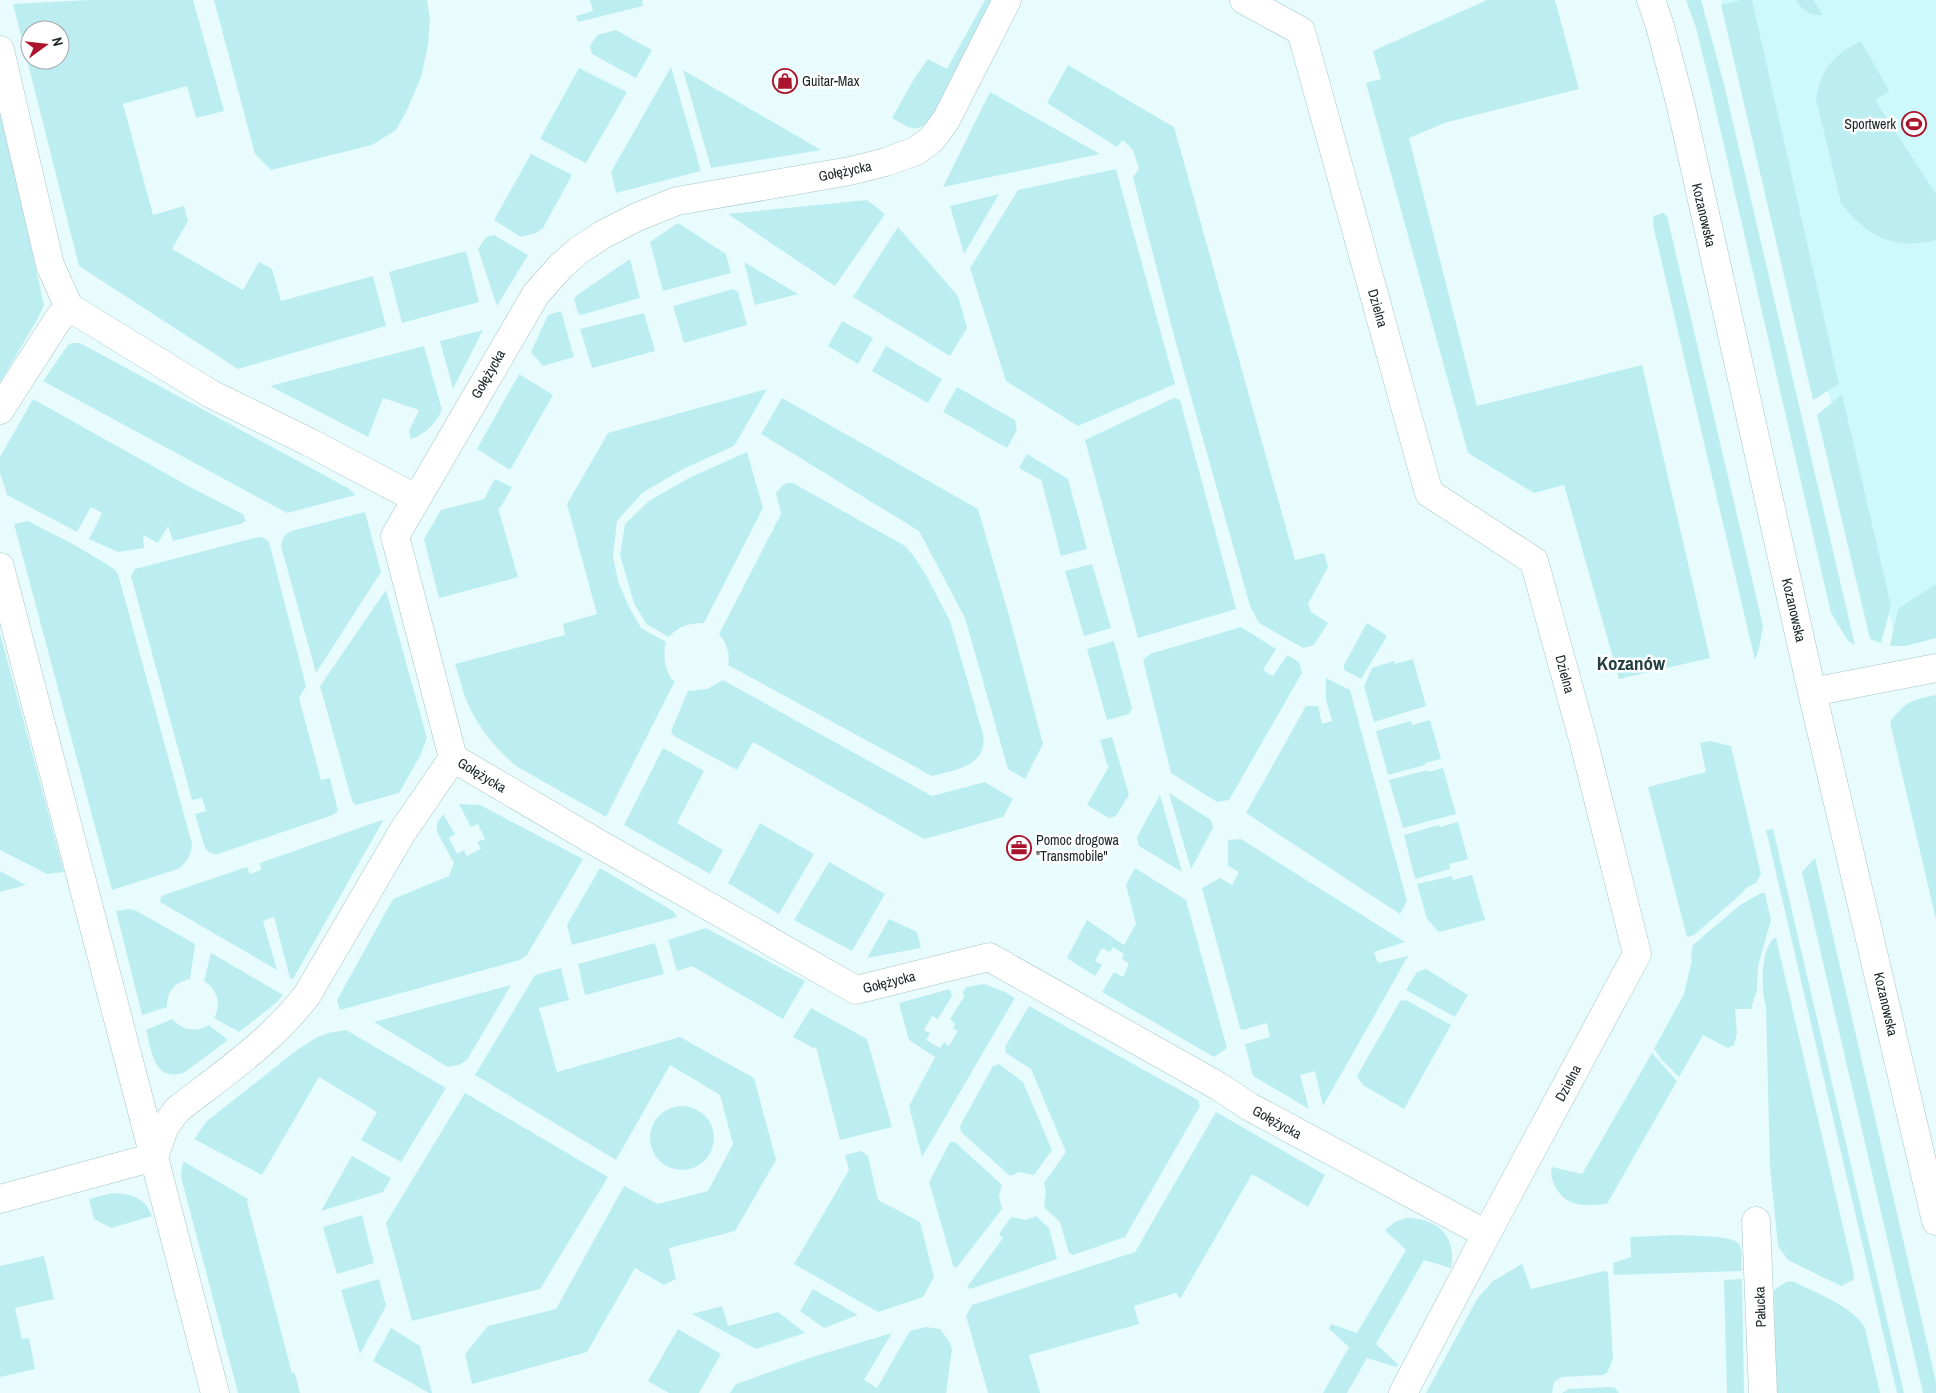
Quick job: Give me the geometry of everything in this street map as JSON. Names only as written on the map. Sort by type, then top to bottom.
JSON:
[{"type":"street","name":"Gołężycka","points":[[1007,0],[946,120],[932,138],[916,151],[850,172],[677,201],[637,217],[602,235],[578,251],[560,267],[536,294],[415,498],[395,536],[453,758],[856,990],[989,957],[1218,1086],[1250,1107],[1486,1234]]},
{"type":"street","name":"Dzielna","points":[[1244,0],[1301,31],[1430,493],[1534,561],[1584,743],[1638,954],[1486,1234],[1403,1393]]},
{"type":"street","name":"Kozanowska","points":[[1651,0],[1660,26],[1681,106],[1812,692],[1936,1221]]},
{"type":"street","points":[[0,50],[50,265],[70,307],[211,394],[309,442],[415,498]]},
{"type":"street","points":[[0,410],[59,318],[70,307]]},
{"type":"street","points":[[0,567],[215,1393]]},
{"type":"street","points":[[1812,692],[1936,668]]},
{"type":"street","points":[[154,1157],[165,1126],[177,1110],[278,1030],[308,995],[403,831],[453,758]]},
{"type":"street","points":[[0,1199],[154,1157]]},
{"type":"street","name":"Pałucka","points":[[1756,1222],[1762,1393]]},
{"type":"shaded area","points":[[89,0],[193,0],[224,111],[196,118],[187,86],[123,104],[153,215],[184,206],[188,221],[172,249],[243,290],[259,262],[272,269],[281,301],[373,276],[386,326],[238,369],[79,266],[30,70],[70,70],[70,20],[20,20],[20,32],[13,4]]},
{"type":"shaded area","points":[[214,0],[427,0],[430,20],[428,45],[421,77],[396,130],[372,145],[271,170],[255,154]]},
{"type":"shaded area","points":[[590,0],[642,0],[643,6],[578,22],[576,16],[593,11]]},
{"type":"shaded area","points":[[985,0],[994,0],[932,118],[921,127],[913,128],[892,118],[915,77],[928,59],[947,69]]},
{"type":"shaded area","points":[[1487,0],[1555,0],[1579,89],[1444,123],[1409,138],[1477,406],[1642,365],[1710,658],[1619,679],[1564,485],[1534,493],[1468,453],[1366,83],[1381,79],[1373,51]]},
{"type":"shaded area","points":[[1686,0],[1701,0],[1724,84],[1855,645],[1848,641],[1831,613],[1711,89],[1696,28]]},
{"type":"shaded area","points":[[1721,0],[1936,0],[1936,618],[1897,643]]},
{"type":"shaded area","points":[[1741,0],[1752,0],[1839,384],[1813,400],[1721,5]]},
{"type":"shaded area","points":[[1796,0],[1813,0],[1823,15],[1807,12]]},
{"type":"shaded area","points":[[616,30],[652,50],[636,78],[592,54],[590,46],[597,35]]},
{"type":"shaded area","points":[[1861,41],[1889,91],[1875,100],[1936,194],[1936,240],[1907,244],[1882,238],[1861,224],[1841,203],[1816,99],[1821,79],[1830,64],[1843,51]]},
{"type":"shaded area","points":[[1068,65],[1174,127],[1295,560],[1324,553],[1328,567],[1308,604],[1311,612],[1328,623],[1314,645],[1303,648],[1259,623],[1250,606],[1177,347],[1133,177],[1139,169],[1133,150],[1123,140],[1117,147],[1047,103]]},
{"type":"shaded area","points":[[671,67],[701,171],[616,193],[611,172]]},
{"type":"shaded area","points":[[579,68],[627,92],[586,163],[540,139]]},
{"type":"shaded area","points":[[683,70],[821,150],[711,168]]},
{"type":"shaded area","points":[[990,92],[1100,154],[943,187]]},
{"type":"shaded area","points":[[0,107],[44,305],[0,383]]},
{"type":"shaded area","points":[[531,154],[572,175],[543,228],[536,233],[521,237],[494,220]]},
{"type":"shaded area","points":[[1116,169],[1175,384],[1078,426],[1006,381],[970,268],[1018,190]]},
{"type":"shaded area","points":[[999,194],[964,254],[950,206]]},
{"type":"shaded area","points":[[867,200],[885,214],[835,286],[728,214]]},
{"type":"shaded area","points":[[1663,213],[1667,216],[1763,626],[1755,660],[1653,225],[1654,216]]},
{"type":"shaded area","points":[[678,223],[726,254],[731,273],[663,291],[650,242]]},
{"type":"shaded area","points":[[898,227],[958,296],[967,328],[950,356],[853,297]]},
{"type":"shaded area","points":[[494,235],[528,255],[497,306],[478,249],[486,237]]},
{"type":"shaded area","points":[[466,251],[479,302],[402,323],[389,272]]},
{"type":"shaded area","points":[[630,259],[640,298],[581,315],[578,313],[574,299],[577,295]]},
{"type":"shaded area","points":[[744,262],[798,294],[755,305]]},
{"type":"shaded area","points":[[733,289],[738,292],[747,325],[684,343],[673,306]]},
{"type":"shaded area","points":[[561,311],[574,357],[543,366],[531,352],[548,315]]},
{"type":"shaded area","points":[[644,313],[655,351],[592,368],[580,329]]},
{"type":"shaded area","points":[[842,321],[873,338],[858,364],[828,346]]},
{"type":"shaded area","points":[[483,330],[453,389],[440,341]]},
{"type":"shaded area","points":[[80,343],[348,488],[356,495],[287,513],[43,381],[68,345]]},
{"type":"shaded area","points":[[424,346],[442,410],[430,428],[421,435],[411,439],[409,431],[419,410],[383,398],[368,437],[270,386]]},
{"type":"shaded area","points":[[886,346],[942,379],[928,403],[872,371]]},
{"type":"shaded area","points":[[519,374],[553,395],[510,470],[477,449]]},
{"type":"shaded area","points":[[957,387],[1015,420],[1017,430],[1007,448],[943,412]]},
{"type":"shaded area","points":[[767,389],[734,446],[683,469],[642,493],[617,521],[613,555],[618,581],[628,605],[641,628],[666,642],[664,657],[666,666],[672,680],[675,681],[606,817],[516,766],[500,751],[486,735],[469,707],[455,664],[565,635],[563,624],[597,614],[567,504],[608,433]]},
{"type":"shaded area","points":[[1842,394],[1891,606],[1881,643],[1870,639],[1817,415]]},
{"type":"shaded area","points":[[782,398],[978,509],[1010,619],[1043,744],[1025,779],[1008,769],[965,618],[919,531],[761,434]]},
{"type":"shaded area","points":[[1174,398],[1180,400],[1236,609],[1138,638],[1085,440]]},
{"type":"shaded area","points":[[33,399],[190,487],[243,514],[246,521],[173,541],[168,526],[158,543],[143,535],[144,548],[118,552],[89,539],[102,513],[91,507],[77,532],[7,495],[0,473],[0,457]]},
{"type":"shaded area","points":[[747,452],[763,508],[704,623],[685,626],[676,630],[669,637],[646,624],[634,603],[620,555],[625,524],[649,501],[689,478]]},
{"type":"shaded area","points":[[1027,454],[1068,479],[1087,549],[1061,556],[1041,479],[1019,468]]},
{"type":"shaded area","points":[[495,479],[512,487],[501,507],[498,508],[518,577],[439,598],[424,539],[441,510],[484,499]]},
{"type":"shaded area","points":[[787,483],[793,483],[905,546],[926,575],[950,621],[983,734],[983,745],[980,753],[968,765],[932,776],[728,665],[727,649],[719,634],[781,514],[776,493]]},
{"type":"shaded area","points":[[365,512],[381,572],[316,673],[281,546],[285,535],[292,531]]},
{"type":"shaded area","points":[[28,521],[71,543],[113,568],[118,574],[192,844],[188,858],[178,869],[112,890],[14,524]]},
{"type":"shaded area","points":[[262,537],[269,542],[306,686],[299,698],[321,780],[330,778],[338,811],[333,815],[216,854],[208,851],[204,845],[195,814],[206,811],[202,798],[192,800],[131,576],[135,569]]},
{"type":"shaded area","points":[[1092,564],[1111,628],[1084,636],[1065,571]]},
{"type":"shaded area","points":[[1936,584],[1936,638],[1906,646],[1890,646],[1898,609]]},
{"type":"shaded area","points":[[386,590],[427,738],[420,756],[399,793],[356,805],[352,801],[320,686]]},
{"type":"shaded area","points":[[1367,623],[1387,636],[1361,679],[1344,670],[1344,665]]},
{"type":"shaded area","points":[[1241,627],[1276,649],[1263,670],[1273,676],[1287,655],[1299,662],[1302,673],[1229,800],[1217,802],[1171,773],[1143,660],[1150,654]]},
{"type":"shaded area","points":[[0,633],[64,872],[47,874],[0,850]]},
{"type":"shaded area","points":[[1114,641],[1132,708],[1129,714],[1107,720],[1087,649]]},
{"type":"shaded area","points":[[1413,659],[1426,706],[1374,722],[1364,686],[1372,668],[1394,661],[1395,664]]},
{"type":"shaded area","points":[[1326,678],[1350,690],[1407,901],[1400,914],[1246,813],[1306,706],[1318,706],[1322,724],[1332,721],[1326,700]]},
{"type":"shaded area","points":[[723,680],[932,796],[985,782],[1013,799],[1003,817],[924,839],[753,742],[737,770],[674,736],[671,731],[688,691],[707,689]]},
{"type":"shaded area","points":[[1936,695],[1936,920],[1890,722],[1910,702]]},
{"type":"shaded area","points":[[1430,720],[1441,759],[1388,775],[1376,731],[1411,721],[1412,725]]},
{"type":"shaded area","points":[[1112,737],[1129,795],[1116,816],[1109,818],[1087,805],[1109,766],[1100,740]]},
{"type":"shaded area","points":[[1710,741],[1731,746],[1761,874],[1756,883],[1746,888],[1694,935],[1687,937],[1648,787],[1706,772],[1700,743]]},
{"type":"shaded area","points":[[663,748],[704,771],[677,823],[723,850],[710,874],[624,825]]},
{"type":"shaded area","points":[[1443,768],[1456,814],[1403,828],[1389,780],[1427,770],[1428,772]]},
{"type":"shaded area","points":[[1169,793],[1211,820],[1213,828],[1191,869]]},
{"type":"shaded area","points":[[1160,795],[1182,872],[1139,846],[1137,837]]},
{"type":"shaded area","points":[[459,804],[480,805],[583,859],[527,955],[520,960],[340,1010],[337,1000],[393,899],[449,876],[454,863],[437,832],[437,823],[443,814],[455,834],[449,838],[457,854],[464,850],[467,856],[481,849],[477,842],[485,839],[478,824],[471,827]]},
{"type":"shaded area","points":[[382,820],[293,979],[290,978],[274,917],[263,921],[277,970],[160,902],[161,896],[247,867],[250,874],[261,870],[260,863]]},
{"type":"shaded area","points":[[1458,822],[1468,859],[1449,864],[1450,869],[1415,879],[1404,835],[1439,825],[1440,827]]},
{"type":"shaded area","points":[[760,823],[814,854],[779,914],[728,883]]},
{"type":"shaded area","points":[[1773,829],[1904,1393],[1897,1393],[1766,830]]},
{"type":"shaded area","points":[[1241,839],[1405,942],[1374,952],[1378,963],[1408,956],[1323,1106],[1315,1071],[1300,1075],[1309,1109],[1253,1076],[1245,1044],[1270,1037],[1267,1023],[1242,1030],[1240,1028],[1202,888],[1220,878],[1232,885],[1239,872],[1228,866],[1228,840]]},
{"type":"shaded area","points":[[1815,858],[1936,1382],[1936,1393],[1923,1393],[1802,872]]},
{"type":"shaded area","points":[[829,862],[885,894],[852,951],[794,920]]},
{"type":"shaded area","points":[[600,868],[673,911],[677,917],[572,945],[567,925]]},
{"type":"shaded area","points":[[1135,868],[1186,900],[1227,1048],[1214,1057],[1102,992],[1114,972],[1123,977],[1129,964],[1122,959],[1124,954],[1113,947],[1110,952],[1102,948],[1095,961],[1102,965],[1095,976],[1067,958],[1087,920],[1124,945],[1136,924],[1126,885]]},
{"type":"shaded area","points":[[0,871],[26,885],[0,892]]},
{"type":"shaded area","points":[[1472,875],[1485,920],[1439,932],[1427,919],[1417,884],[1452,876],[1453,880]]},
{"type":"shaded area","points":[[1761,893],[1765,893],[1771,920],[1758,966],[1757,990],[1751,1009],[1735,1009],[1737,1033],[1734,1045],[1728,1048],[1703,1035],[1679,1077],[1654,1049],[1684,994],[1692,960],[1693,945],[1740,905]]},
{"type":"shaded area","points":[[135,910],[195,944],[190,979],[172,988],[168,996],[167,1007],[142,1015],[116,911]]},
{"type":"shaded area","points":[[889,919],[917,932],[921,948],[867,958]]},
{"type":"shaded area","points":[[706,928],[805,981],[783,1019],[692,966],[677,971],[668,940]]},
{"type":"shaded area","points":[[1776,938],[1854,1274],[1853,1280],[1841,1286],[1788,1260],[1778,1246],[1770,1167],[1766,1007],[1763,991],[1764,961],[1769,944]]},
{"type":"shaded area","points":[[655,943],[664,974],[585,995],[578,964]]},
{"type":"shaded area","points":[[211,953],[283,995],[276,1003],[239,1032],[214,1018],[218,1007],[217,997],[212,988],[204,981]]},
{"type":"shaded area","points":[[561,968],[569,1000],[539,1008],[557,1072],[680,1037],[754,1078],[776,1160],[735,1231],[669,1248],[676,1279],[664,1285],[635,1268],[587,1352],[472,1384],[465,1354],[488,1326],[556,1309],[624,1186],[658,1204],[708,1191],[733,1144],[720,1095],[670,1065],[616,1160],[475,1075],[535,975]]},
{"type":"shaded area","points":[[1426,969],[1468,995],[1455,1017],[1406,990],[1417,972]]},
{"type":"shaded area","points":[[984,984],[1015,998],[922,1157],[909,1106],[935,1057],[909,1040],[899,1003],[950,989],[952,996],[938,1019],[932,1016],[924,1030],[930,1033],[926,1040],[940,1048],[944,1042],[949,1046],[958,1031],[953,1028],[955,1024],[950,1019],[964,997],[963,991],[967,987]]},
{"type":"shaded area","points":[[511,985],[467,1060],[459,1065],[448,1067],[374,1022]]},
{"type":"shaded area","points":[[1406,1000],[1451,1025],[1404,1109],[1363,1085],[1357,1076],[1400,1001]]},
{"type":"shaded area","points":[[1029,1006],[1198,1100],[1200,1106],[1125,1237],[1073,1255],[1069,1253],[1060,1222],[1044,1207],[1046,1193],[1044,1183],[1066,1152],[1031,1069],[1006,1053],[1005,1047]]},
{"type":"shaded area","points":[[811,1008],[867,1039],[892,1127],[840,1140],[816,1047],[813,1048],[793,1037]]},
{"type":"shaded area","points":[[172,1019],[180,1026],[194,1030],[209,1025],[228,1040],[185,1072],[175,1075],[167,1073],[161,1070],[156,1063],[146,1030]]},
{"type":"shaded area","points":[[346,1030],[446,1088],[401,1162],[361,1140],[377,1112],[319,1077],[262,1175],[194,1139],[207,1121],[297,1050],[328,1033]]},
{"type":"shaded area","points":[[1652,1053],[1677,1081],[1607,1204],[1584,1205],[1570,1202],[1559,1193],[1555,1186],[1551,1172],[1552,1167],[1582,1174]]},
{"type":"shaded area","points":[[999,1064],[1023,1082],[1052,1150],[1034,1175],[1020,1172],[1010,1176],[961,1132],[960,1126],[993,1066]]},
{"type":"shaded area","points":[[465,1093],[608,1177],[540,1289],[412,1321],[386,1223]]},
{"type":"shaded area","points":[[682,1106],[694,1108],[705,1115],[712,1126],[714,1138],[712,1150],[705,1161],[694,1168],[682,1170],[670,1168],[659,1161],[652,1150],[650,1138],[652,1126],[659,1115],[670,1108]]},
{"type":"shaded area","points":[[1216,1112],[1325,1175],[1308,1207],[1252,1174],[1180,1299],[1176,1293],[1134,1306],[1139,1324],[1029,1355],[1040,1393],[988,1393],[966,1316],[972,1305],[1135,1252]]},
{"type":"shaded area","points":[[950,1142],[955,1142],[1002,1185],[999,1195],[1002,1209],[958,1266],[954,1268],[929,1182]]},
{"type":"shaded area","points":[[861,1151],[868,1156],[878,1200],[920,1222],[934,1277],[923,1297],[878,1312],[794,1264],[849,1170],[845,1155]]},
{"type":"shaded area","points":[[352,1156],[391,1178],[383,1192],[321,1211]]},
{"type":"shaded area","points":[[183,1161],[248,1199],[247,1202],[292,1373],[295,1373],[300,1393],[238,1393],[181,1177]]},
{"type":"shaded area","points":[[112,1193],[136,1197],[145,1204],[152,1216],[111,1228],[94,1219],[89,1199]]},
{"type":"shaded area","points":[[362,1215],[374,1263],[337,1274],[323,1227]]},
{"type":"shaded area","points":[[1036,1216],[1049,1228],[1057,1259],[970,1289],[967,1287],[1003,1238],[999,1234],[1011,1217],[1026,1220]]},
{"type":"shaded area","points":[[1407,1218],[1428,1221],[1443,1231],[1451,1247],[1451,1268],[1424,1260],[1376,1344],[1398,1364],[1396,1367],[1367,1358],[1347,1393],[1323,1393],[1349,1347],[1329,1329],[1331,1324],[1357,1333],[1406,1250],[1385,1230],[1395,1222]]},
{"type":"shaded area","points":[[1678,1235],[1720,1237],[1735,1241],[1739,1244],[1741,1250],[1742,1271],[1614,1275],[1613,1263],[1631,1257],[1630,1237]]},
{"type":"shaded area","points":[[44,1256],[54,1299],[15,1308],[22,1339],[29,1338],[35,1369],[0,1377],[0,1266]]},
{"type":"shaded area","points":[[1522,1264],[1531,1289],[1604,1271],[1608,1272],[1613,1359],[1607,1373],[1603,1375],[1562,1377],[1554,1382],[1552,1393],[1426,1393],[1477,1299],[1493,1281]]},
{"type":"shaded area","points":[[379,1279],[386,1306],[360,1354],[341,1290]]},
{"type":"shaded area","points":[[1742,1279],[1744,1393],[1727,1393],[1724,1280]]},
{"type":"shaded area","points":[[1792,1281],[1832,1300],[1859,1320],[1865,1328],[1880,1393],[1776,1393],[1774,1290],[1786,1282]]},
{"type":"shaded area","points":[[813,1289],[858,1315],[824,1328],[800,1311]]},
{"type":"shaded area","points":[[722,1306],[728,1326],[778,1312],[805,1333],[756,1349],[692,1314]]},
{"type":"shaded area","points":[[926,1327],[940,1329],[949,1341],[952,1349],[946,1393],[730,1393],[736,1384],[812,1357],[892,1333],[864,1380],[877,1388],[910,1331]]},
{"type":"shaded area","points":[[391,1328],[420,1346],[432,1393],[373,1361]]},
{"type":"shaded area","points":[[678,1329],[721,1354],[699,1393],[669,1393],[648,1381]]},
{"type":"shaded area","points":[[1615,1388],[1619,1393],[1562,1393],[1568,1389]]},
{"type":"place","name":"Guitar-Max","points":[[785,81]]},
{"type":"place","name":"Sportwerk","points":[[1914,124]]},
{"type":"place","name":"Pomoc drogowa \"Transmobile\"","points":[[1019,848]]},
{"type":"district","name":"Kozanów","points":[[1631,663]]}]
